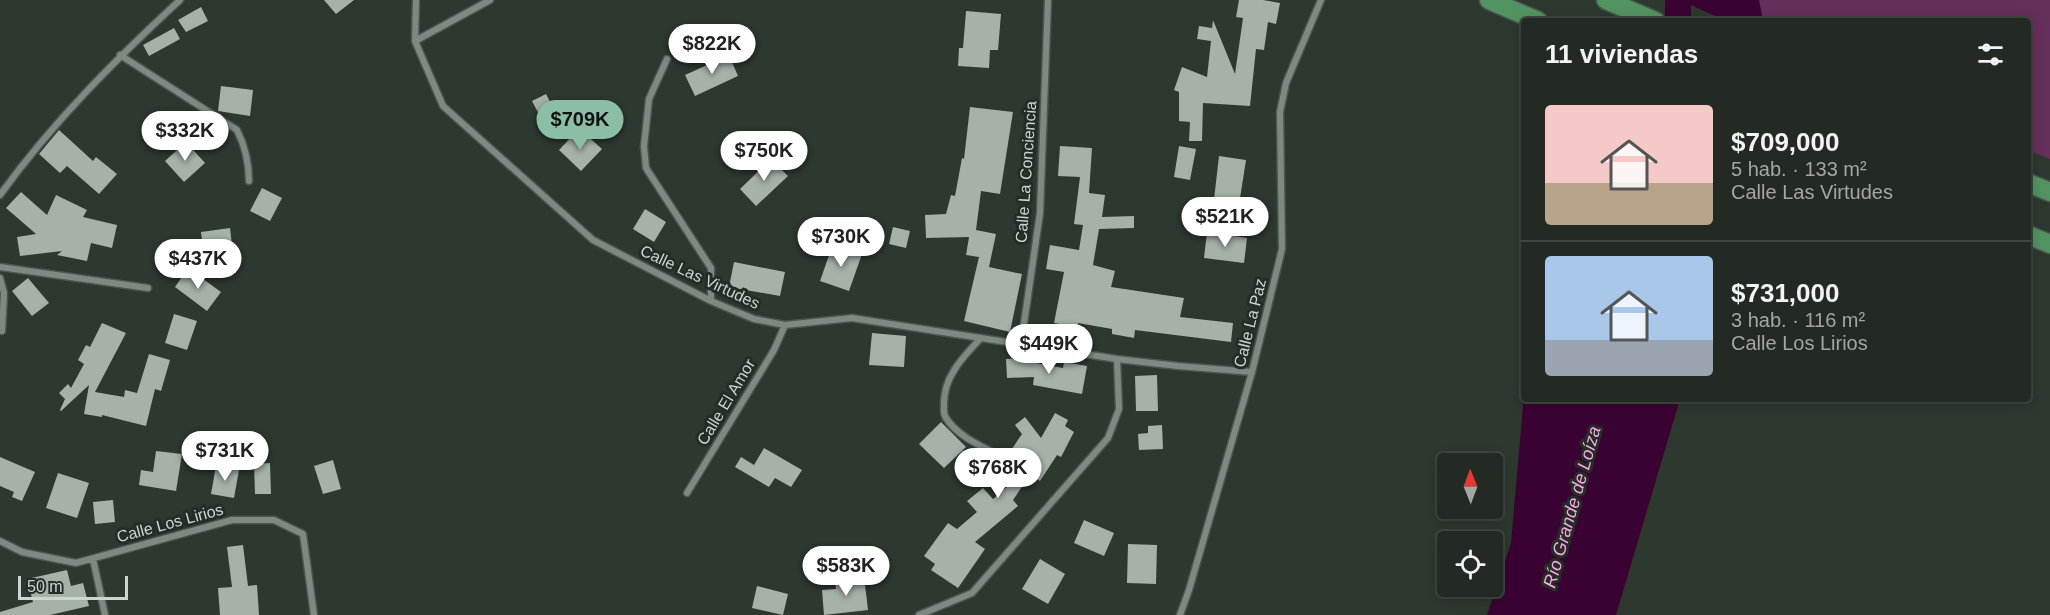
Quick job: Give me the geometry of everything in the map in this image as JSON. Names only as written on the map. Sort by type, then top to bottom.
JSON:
[{"type":"highway","points":[[1489,0],[1531,18]]},
{"type":"highway","points":[[1606,0],[1648,18]]},
{"type":"highway","points":[[2031,184],[2050,192]]},
{"type":"highway","points":[[2031,236],[2050,244]]},
{"type":"street","points":[[0,195],[28,156],[120,55],[180,0]]},
{"type":"street","name":"Calle Las Virtudes","points":[[416,0],[415,41],[443,106],[593,240],[711,301],[754,319],[785,325],[852,318],[1118,359],[1252,372]]},
{"type":"street","points":[[415,41],[490,0]]},
{"type":"street","name":"Calle La Conciencia","points":[[1021,344],[1040,213],[1048,0]]},
{"type":"street","name":"Calle La Paz","points":[[1180,615],[1252,372],[1282,249],[1280,112],[1286,83],[1321,0]]},
{"type":"street","points":[[120,55],[237,130],[249,167],[249,181]]},
{"type":"street","points":[[667,59],[649,99],[644,146],[646,168],[711,268],[711,301]]},
{"type":"street","points":[[0,267],[148,288]]},
{"type":"street","points":[[0,278],[4,293],[2,331]]},
{"type":"street","name":"Calle El Amor","points":[[687,493],[774,350],[785,325]]},
{"type":"street","points":[[981,338],[947,380],[944,416],[968,439],[994,453]]},
{"type":"street","points":[[919,615],[972,592],[1108,438],[1119,409],[1118,359]]},
{"type":"street","name":"Calle Los Lirios","points":[[0,541],[22,552],[76,563],[232,520],[274,520],[303,534],[314,615]]},
{"type":"street","points":[[93,559],[105,615]]},
{"type":"shaded area","points":[[1759,0],[2050,0],[2050,159],[2031,151],[2031,18],[1762,18]]},
{"type":"water","points":[[1680,0],[1759,0],[1762,18],[1719,18]]},
{"type":"water","points":[[1523,402],[1679,402],[1616,615],[1487,615],[1493,597],[1503,597],[1503,567],[1511,543]]},
{"type":"building","points":[[324,0],[354,0],[336,14]]},
{"type":"building","points":[[1239,0],[1280,3],[1276,24],[1268,22],[1264,50],[1256,49],[1250,106],[1203,103],[1202,141],[1189,141],[1190,122],[1179,121],[1179,92],[1174,90],[1182,67],[1207,77],[1211,41],[1197,39],[1199,26],[1212,28],[1213,20],[1235,74],[1243,18],[1236,17]]},
{"type":"building","points":[[201,7],[208,21],[186,32],[178,20]]},
{"type":"building","points":[[966,11],[1001,14],[998,50],[990,50],[989,68],[958,66],[959,48],[963,48]]},
{"type":"building","points":[[174,28],[180,39],[149,56],[143,45]]},
{"type":"building","points":[[729,55],[738,76],[695,96],[685,75]]},
{"type":"building","points":[[221,86],[253,90],[250,116],[218,111]]},
{"type":"building","points":[[546,94],[556,113],[542,120],[532,101]]},
{"type":"building","points":[[970,107],[1013,112],[1000,194],[981,191],[976,230],[996,234],[989,267],[1022,274],[1010,332],[964,321],[979,257],[966,255],[969,237],[926,238],[925,215],[946,214],[951,195],[955,196],[962,158],[964,159]]},
{"type":"building","points":[[59,130],[93,161],[96,157],[117,174],[99,194],[67,166],[60,173],[39,154]]},
{"type":"building","points":[[583,132],[602,149],[581,171],[559,150],[573,135],[577,139]]},
{"type":"building","points":[[186,142],[205,163],[184,182],[165,161]]},
{"type":"building","points":[[1060,146],[1092,148],[1089,193],[1105,195],[1102,217],[1134,216],[1134,228],[1099,229],[1093,265],[1115,271],[1111,287],[1184,298],[1180,317],[1233,323],[1231,342],[1135,330],[1134,338],[1112,334],[1112,329],[1078,323],[1077,327],[1054,323],[1064,272],[1046,269],[1050,245],[1079,250],[1083,225],[1074,224],[1080,177],[1058,176]]},
{"type":"building","points":[[1179,146],[1196,149],[1190,180],[1174,177]]},
{"type":"building","points":[[1219,156],[1246,160],[1238,211],[1213,208]]},
{"type":"building","points":[[771,159],[788,176],[756,206],[740,189]]},
{"type":"building","points":[[262,188],[282,198],[270,221],[250,211]]},
{"type":"building","points":[[21,192],[47,215],[56,195],[87,210],[83,217],[117,225],[112,248],[91,243],[87,261],[57,255],[62,251],[20,256],[17,237],[36,234],[6,208]]},
{"type":"building","points":[[645,209],[666,222],[654,242],[633,229]]},
{"type":"building","points":[[893,227],[910,231],[906,248],[889,244]]},
{"type":"building","points":[[230,228],[233,253],[204,257],[201,232]]},
{"type":"building","points":[[1207,232],[1247,238],[1244,263],[1204,258]]},
{"type":"building","points":[[833,244],[862,254],[849,291],[820,281]]},
{"type":"building","points":[[734,262],[785,272],[780,296],[729,287]]},
{"type":"building","points":[[188,268],[221,292],[207,311],[175,287]]},
{"type":"building","points":[[28,278],[49,303],[32,316],[12,291]]},
{"type":"building","points":[[174,314],[197,321],[187,350],[165,343]]},
{"type":"building","points":[[102,323],[126,333],[95,392],[124,397],[125,390],[137,393],[149,354],[170,360],[161,391],[155,389],[146,426],[102,415],[102,417],[84,414],[89,385],[60,410],[65,399],[59,393],[68,384],[71,388],[84,364],[78,360],[86,345],[90,347]]},
{"type":"building","points":[[872,333],[906,336],[904,367],[869,365]]},
{"type":"building","points":[[1024,358],[1025,361],[1063,368],[1064,362],[1087,366],[1082,394],[1033,385],[1034,377],[1007,378],[1006,359]]},
{"type":"building","points":[[1157,375],[1158,411],[1136,411],[1135,376]]},
{"type":"building","points":[[1055,413],[1068,420],[1065,426],[1074,432],[1061,457],[1057,455],[1040,481],[1030,475],[1013,500],[1018,506],[975,542],[985,549],[958,588],[931,570],[935,564],[924,556],[948,523],[957,529],[977,512],[967,501],[983,488],[993,499],[1016,479],[999,468],[1022,434],[1015,425],[1025,417],[1041,438]]},
{"type":"building","points":[[941,422],[966,447],[944,468],[919,444]]},
{"type":"building","points":[[1162,425],[1163,449],[1139,450],[1138,434],[1148,433],[1148,426]]},
{"type":"building","points":[[764,448],[802,470],[791,487],[775,478],[769,487],[735,467],[741,457],[754,465]]},
{"type":"building","points":[[156,451],[182,454],[176,491],[139,485],[141,470],[153,472]]},
{"type":"building","points":[[0,457],[35,472],[22,501],[12,497],[14,492],[0,486]]},
{"type":"building","points":[[333,460],[341,489],[323,494],[314,466]]},
{"type":"building","points":[[270,463],[271,494],[255,494],[254,464]]},
{"type":"building","points":[[216,466],[239,470],[234,498],[211,494]]},
{"type":"building","points":[[58,473],[89,483],[77,518],[46,508]]},
{"type":"building","points":[[113,500],[115,522],[95,524],[93,502]]},
{"type":"building","points":[[1084,520],[1114,533],[1104,556],[1074,543]]},
{"type":"building","points":[[1128,544],[1157,545],[1156,584],[1127,583]]},
{"type":"building","points":[[243,545],[248,586],[257,585],[259,615],[220,615],[218,588],[232,587],[227,547]]},
{"type":"building","points":[[1040,559],[1065,574],[1048,604],[1022,589]]},
{"type":"building","points":[[67,570],[71,586],[83,583],[89,606],[50,615],[0,615],[0,612],[33,602],[27,579]]},
{"type":"building","points":[[864,576],[868,610],[824,615],[822,590],[836,589],[835,579]]},
{"type":"building","points":[[757,586],[788,594],[783,615],[752,608]]},
{"type":"waterway","name":"Río Grande de Loíza","points":[[1678,0],[1678,18]]}]
